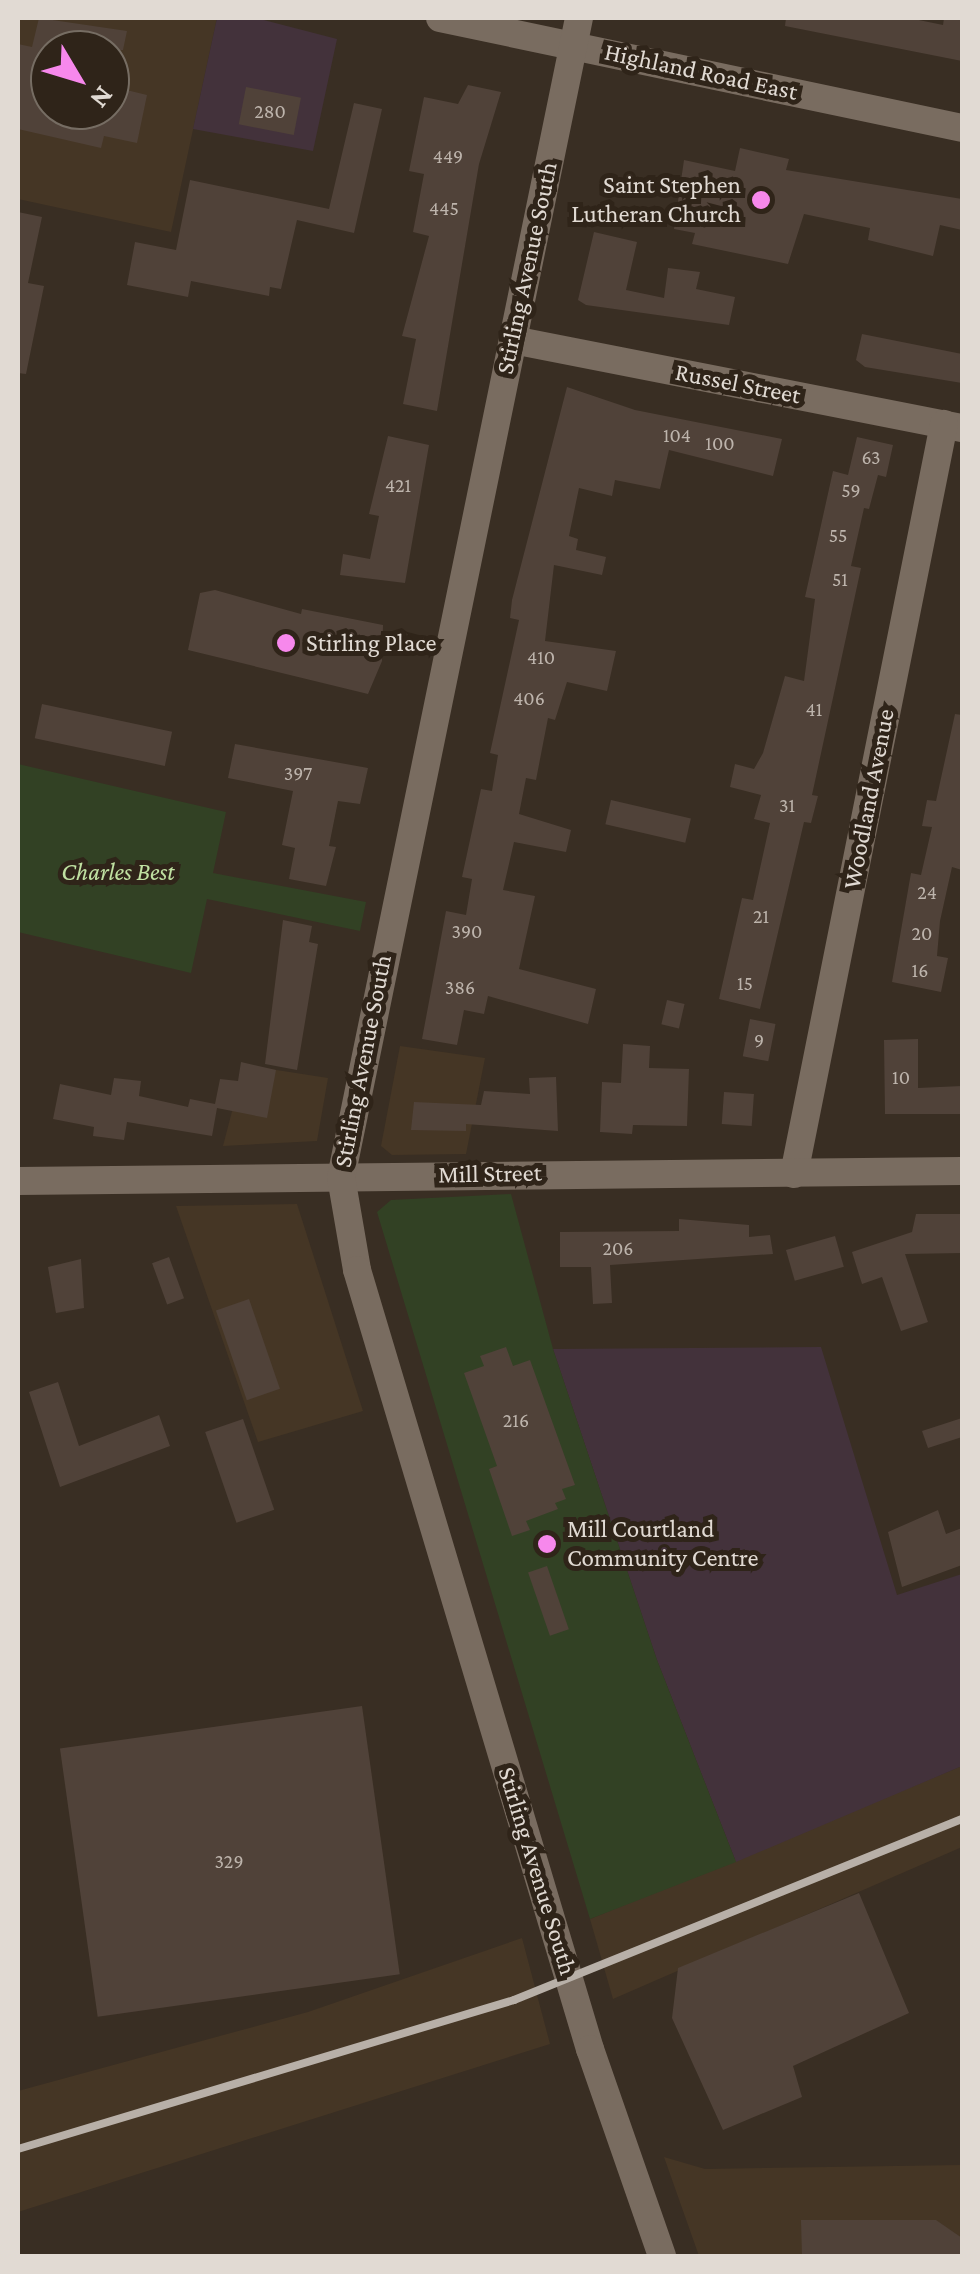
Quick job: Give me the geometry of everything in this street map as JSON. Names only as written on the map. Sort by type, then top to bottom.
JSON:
[{"type":"street","name":"Highland Road East","points":[[440,18],[576,31],[962,128]]},
{"type":"street","name":"Stirling Avenue South","points":[[576,31],[341,1177],[356,1270],[590,2049],[662,2256]]},
{"type":"street","name":"Russel Street","points":[[512,340],[953,426]]},
{"type":"street","name":"Woodland Avenue","points":[[794,1174],[953,426]]},
{"type":"street","name":"Mill Street","points":[[18,1181],[962,1172]]},
{"type":"shaded area","points":[[18,18],[217,18],[171,232],[18,199]]},
{"type":"shaded area","points":[[217,18],[256,18],[337,39],[313,151],[193,129]]},
{"type":"shaded area","points":[[400,1046],[485,1058],[466,1154],[392,1155],[381,1146]]},
{"type":"shaded area","points":[[244,1065],[328,1078],[317,1141],[223,1146]]},
{"type":"shaded area","points":[[297,1204],[363,1411],[258,1442],[176,1206]]},
{"type":"shaded area","points":[[821,1347],[897,1595],[962,1574],[962,1766],[736,1862],[657,1660],[553,1349]]},
{"type":"shaded area","points":[[962,1766],[962,1847],[613,1999],[590,1919]]},
{"type":"shaded area","points":[[522,1938],[550,2044],[18,2212],[18,2091],[308,2012]]},
{"type":"shaded area","points":[[664,2157],[705,2169],[962,2165],[962,2256],[699,2256]]},
{"type":"green space","name":"Charles Best","points":[[18,764],[226,812],[213,873],[366,902],[360,931],[207,899],[191,973],[18,932]]},
{"type":"green space","name":"Mill Courtland Community Centre","points":[[511,1194],[553,1349],[657,1660],[736,1862],[590,1919],[377,1212],[391,1200]]},
{"type":"building","points":[[39,18],[120,30],[36,30]]},
{"type":"building","points":[[786,18],[909,18],[943,25],[944,18],[962,18],[962,61],[785,26]]},
{"type":"building","points":[[18,44],[30,47],[30,130],[130,130],[130,91],[147,95],[137,143],[104,136],[101,148],[18,129]]},
{"type":"building","points":[[468,85],[501,92],[479,164],[437,411],[403,404],[416,339],[402,336],[429,236],[413,232],[424,174],[409,171],[424,97],[458,104]]},
{"type":"building","points":[[246,87],[301,98],[294,135],[239,124]]},
{"type":"building","points":[[354,103],[382,109],[354,233],[297,220],[281,289],[270,287],[269,296],[191,281],[188,297],[127,285],[135,242],[176,250],[190,180],[329,209]]},
{"type":"building","name":"Saint Stephen Lutheran Church","points":[[740,148],[789,159],[786,170],[962,199],[962,230],[940,225],[933,256],[868,240],[870,228],[804,214],[788,264],[692,244],[695,233],[674,229],[684,160],[735,171]]},
{"type":"building","points":[[18,212],[42,217],[28,283],[44,286],[26,374],[18,373]]},
{"type":"building","points":[[594,232],[637,242],[626,290],[664,298],[668,268],[700,272],[696,289],[735,297],[729,325],[586,305],[578,300]]},
{"type":"building","points":[[862,334],[962,354],[962,383],[865,367],[856,360]]},
{"type":"building","points":[[567,387],[635,410],[782,439],[773,476],[669,450],[660,489],[615,480],[612,496],[579,488],[569,536],[578,539],[576,550],[606,557],[602,575],[554,565],[545,641],[616,651],[607,691],[567,682],[555,720],[548,718],[536,780],[526,778],[519,814],[571,830],[566,852],[514,842],[503,890],[535,896],[519,969],[596,989],[588,1024],[488,996],[484,1014],[464,1010],[457,1045],[422,1039],[446,911],[466,915],[472,879],[462,877],[481,789],[492,791],[498,755],[490,753],[519,620],[510,618],[512,600]]},
{"type":"building","points":[[388,436],[429,445],[405,583],[340,575],[343,554],[370,559],[379,516],[369,514]]},
{"type":"building","points":[[857,437],[893,445],[886,477],[878,475],[869,509],[864,508],[851,566],[861,568],[812,795],[818,796],[811,823],[804,822],[760,1009],[719,999],[742,898],[753,900],[770,823],[754,819],[761,795],[730,787],[735,764],[754,769],[763,753],[785,676],[804,681],[815,599],[805,597],[833,471],[848,475]]},
{"type":"building","name":"Stirling Place","points":[[215,590],[301,614],[302,609],[383,625],[382,661],[368,694],[188,650],[200,593]]},
{"type":"building","points":[[42,704],[172,732],[165,766],[35,738]]},
{"type":"building","points":[[955,714],[962,715],[962,870],[952,867],[940,921],[937,956],[948,958],[941,992],[892,982],[911,873],[921,875],[932,827],[922,826],[927,800],[936,801]]},
{"type":"building","points":[[235,744],[368,768],[360,804],[338,801],[329,846],[336,847],[326,886],[289,879],[295,848],[282,845],[293,791],[228,778]]},
{"type":"building","points":[[611,800],[691,818],[685,843],[605,824]]},
{"type":"building","points":[[283,920],[312,926],[309,942],[318,944],[297,1070],[265,1064]]},
{"type":"building","points":[[667,1000],[685,1004],[679,1028],[661,1024]]},
{"type":"building","points":[[750,1019],[776,1024],[768,1061],[743,1056]]},
{"type":"building","points":[[918,1039],[918,1088],[962,1086],[962,1114],[885,1114],[884,1040]]},
{"type":"building","points":[[623,1044],[650,1046],[649,1068],[689,1069],[687,1126],[633,1125],[632,1134],[600,1132],[602,1082],[621,1083]]},
{"type":"building","points":[[241,1062],[276,1070],[267,1118],[217,1108],[212,1136],[127,1122],[124,1140],[93,1136],[94,1127],[53,1119],[60,1084],[111,1095],[114,1078],[141,1081],[139,1096],[188,1107],[190,1099],[215,1104],[220,1079],[238,1081]]},
{"type":"building","points":[[556,1077],[558,1131],[466,1124],[466,1131],[411,1130],[414,1102],[481,1105],[484,1091],[530,1094],[529,1078]]},
{"type":"building","points":[[724,1092],[754,1094],[752,1126],[722,1124]]},
{"type":"building","points":[[916,1214],[962,1214],[962,1253],[905,1254],[928,1322],[901,1331],[882,1277],[862,1284],[852,1252],[912,1232]]},
{"type":"building","points":[[679,1219],[749,1225],[749,1237],[770,1235],[773,1254],[610,1265],[612,1303],[593,1304],[591,1267],[560,1267],[560,1232],[679,1231]]},
{"type":"building","points":[[835,1236],[844,1267],[795,1281],[786,1250]]},
{"type":"building","points":[[169,1257],[184,1298],[167,1305],[152,1263]]},
{"type":"building","points":[[81,1259],[84,1308],[56,1313],[48,1267]]},
{"type":"building","points":[[249,1299],[280,1389],[247,1400],[216,1310]]},
{"type":"building","points":[[506,1347],[513,1366],[530,1360],[575,1485],[562,1489],[566,1499],[555,1503],[558,1509],[526,1521],[530,1530],[512,1536],[489,1469],[497,1466],[464,1373],[484,1366],[480,1356]]},
{"type":"building","points":[[58,1382],[79,1446],[159,1415],[170,1446],[60,1487],[29,1392]]},
{"type":"building","points":[[962,1418],[962,1437],[928,1448],[922,1431]]},
{"type":"building","points":[[243,1419],[274,1510],[236,1523],[205,1432]]},
{"type":"building","points":[[938,1510],[946,1534],[962,1528],[962,1565],[902,1587],[888,1532]]},
{"type":"building","points":[[547,1566],[569,1629],[550,1636],[528,1573]]},
{"type":"building","points":[[362,1706],[400,1974],[98,2017],[60,1748]]},
{"type":"building","points":[[859,1893],[909,2013],[793,2066],[802,2097],[723,2130],[672,2018],[678,1968]]},
{"type":"building","points":[[801,2220],[936,2220],[962,2238],[962,2256],[802,2256]]},
{"type":"railway","points":[[18,2149],[514,2000],[962,1819]]},
{"type":"place","name":"Saint Stephen Lutheran Church","points":[[761,200]]},
{"type":"place","name":"Stirling Place","points":[[286,643]]},
{"type":"place","name":"Mill Courtland Community Centre","points":[[547,1544]]}]
